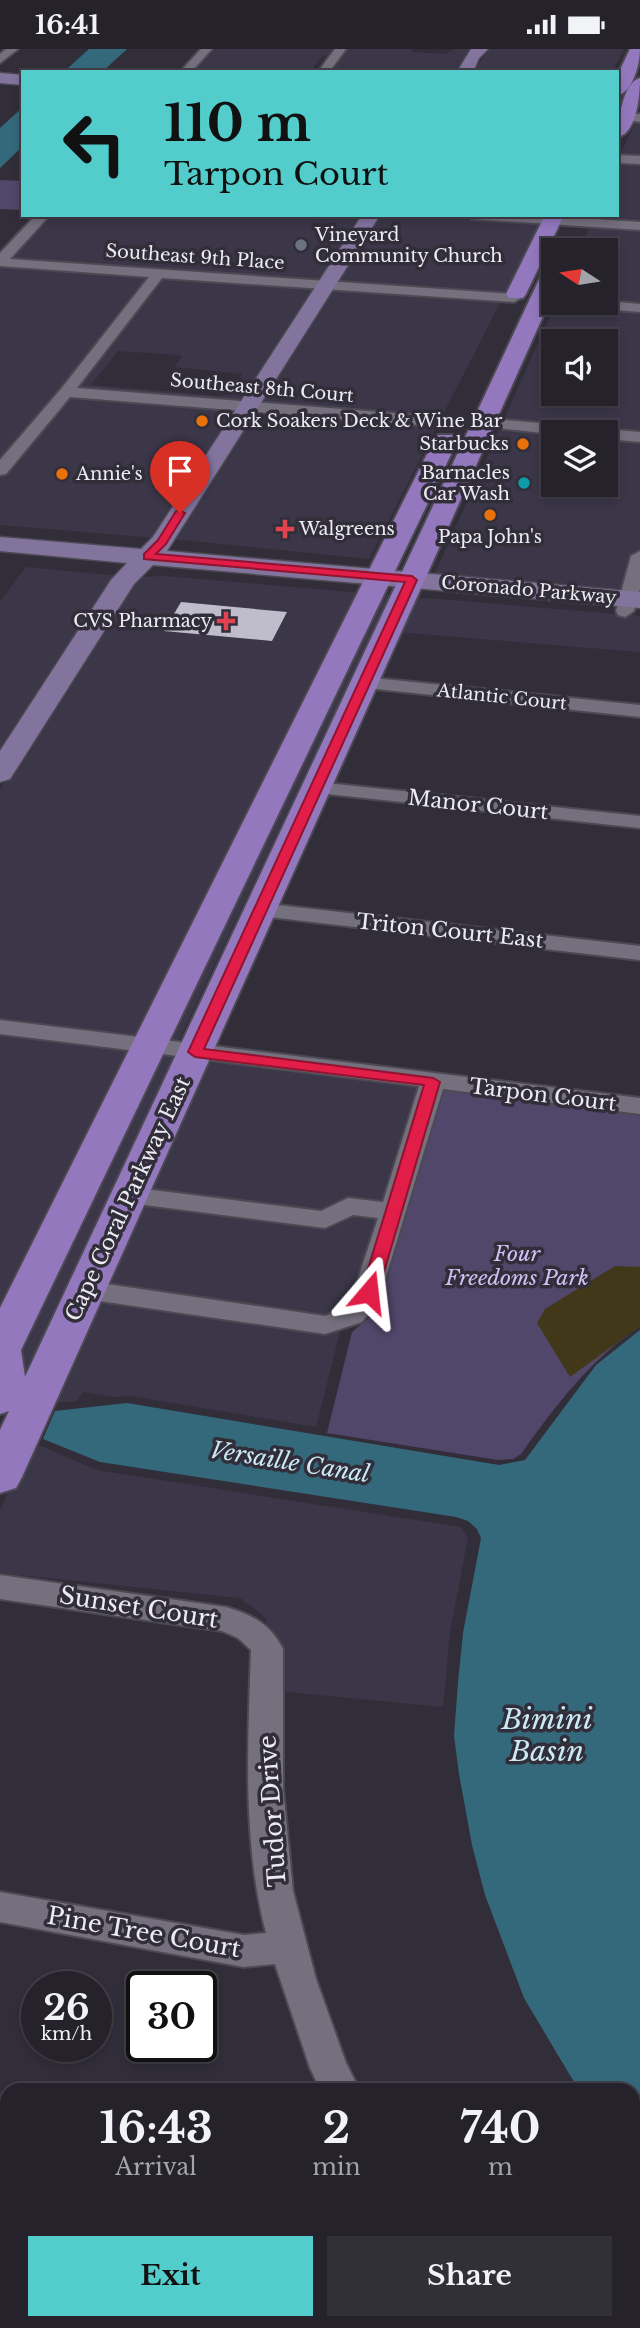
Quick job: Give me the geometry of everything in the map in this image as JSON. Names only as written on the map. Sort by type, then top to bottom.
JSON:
[{"type":"main road","points":[[619,88],[638,49]]},
{"type":"main road","points":[[625,121],[640,83]]},
{"type":"main road","points":[[510,307],[553,218]]},
{"type":"main road","points":[[533,259],[539,268],[529,291],[532,297],[541,299]]},
{"type":"main road","points":[[510,307],[525,304],[513,336],[520,343]]},
{"type":"main road","name":"Cape Coral Parkway East","points":[[0,1350],[150,1046],[393,585],[457,481],[520,343],[541,310]]},
{"type":"main road","points":[[483,377],[482,388],[471,412],[474,419],[483,423]]},
{"type":"main road","points":[[457,481],[449,470],[464,429],[460,413]]},
{"type":"main road","name":"Cape Coral Parkway East","points":[[0,1477],[364,683],[393,585],[460,413]]},
{"type":"main road","points":[[0,1350],[4,1375],[0,1399]]},
{"type":"street","points":[[0,60],[13,49]]},
{"type":"street","points":[[186,70],[207,49]]},
{"type":"street","points":[[325,70],[341,49]]},
{"type":"street","points":[[467,68],[480,57],[481,49]]},
{"type":"street","points":[[0,81],[21,82]]},
{"type":"street","points":[[619,159],[640,160]]},
{"type":"street","points":[[0,262],[42,217]]},
{"type":"street","points":[[0,773],[124,580],[162,542],[370,217]]},
{"type":"street","points":[[526,217],[553,218],[574,225],[640,226]]},
{"type":"street","name":"Southeast 9th Place","points":[[0,262],[326,285],[510,307]]},
{"type":"street","points":[[0,470],[66,392],[158,274]]},
{"type":"street","points":[[618,306],[640,308]]},
{"type":"street","name":"Southeast 8th Court","points":[[66,392],[249,406],[460,413]]},
{"type":"street","points":[[483,423],[541,428]]},
{"type":"street","points":[[618,435],[640,437]]},
{"type":"street","name":"Coronado Parkway","points":[[0,544],[141,563],[633,605]]},
{"type":"street","points":[[633,605],[640,556]]},
{"type":"street","name":"Coronado Parkway","points":[[0,558],[141,563]]},
{"type":"street","name":"Atlantic Court","points":[[364,683],[640,711]]},
{"type":"street","name":"Manor Court","points":[[316,788],[640,822]]},
{"type":"street","name":"Triton Court East","points":[[260,909],[640,953]]},
{"type":"street","name":"Tarpon Court","points":[[0,1027],[640,1106]]},
{"type":"street","points":[[86,1290],[324,1325],[348,1321],[362,1307],[369,1292],[433,1082]]},
{"type":"street","points":[[130,1195],[325,1220],[348,1206],[394,1211]]},
{"type":"street","name":"Sunset Court","points":[[0,1587],[226,1619],[253,1631],[262,1639],[267,1649]]},
{"type":"street","name":"Tudor Drive","points":[[267,1649],[265,1774],[269,1845],[282,1924],[329,2068],[337,2083]]},
{"type":"street","name":"Pine Tree Court","points":[[0,1907],[244,1951],[289,1947]]},
{"type":"shaded area","points":[[209,49],[413,49],[412,52],[445,54],[454,49],[474,49],[466,56],[460,70],[324,70],[333,56],[326,55],[322,56],[312,70],[189,70]]},
{"type":"shaded area","points":[[486,49],[624,49],[613,70],[472,70],[482,60]]},
{"type":"shaded area","points":[[640,114],[640,596],[433,578],[541,337],[541,406],[618,406],[618,329],[544,329],[551,315],[618,315],[618,238],[585,238],[594,217],[619,217],[619,156]]},
{"type":"shaded area","points":[[44,217],[363,217],[156,538],[0,525],[0,261]],"holes":[[[118,351],[182,357],[174,367],[242,374],[230,393],[220,396],[91,385]]]},
{"type":"shaded area","points":[[376,217],[544,217],[369,559],[172,539]]},
{"type":"shaded area","points":[[26,567],[119,576],[0,758],[0,602]]},
{"type":"shaded area","points":[[164,576],[364,593],[0,1322],[0,789],[132,581],[140,577]]},
{"type":"shaded area","points":[[381,594],[395,595],[379,631],[373,630],[178,1042],[187,1044],[0,1434],[14,1399],[14,1350]]},
{"type":"shaded area","points":[[413,597],[640,616],[640,652],[397,632]]},
{"type":"shaded area","points":[[209,1046],[434,1075],[340,1331],[316,1427],[130,1396],[113,1397],[83,1392],[77,1401],[54,1403]]},
{"type":"shaded area","points":[[31,1442],[97,1470],[460,1527],[468,1538],[450,1632],[443,1707],[267,1690],[266,1618],[240,1598],[0,1573],[0,1510]]},
{"type":"green space","points":[[0,180],[21,181],[21,210],[0,209]]},
{"type":"green space","name":"Four Freedoms Park","points":[[445,1088],[640,1112],[640,1326],[605,1353],[561,1401],[521,1454],[513,1459],[498,1460],[327,1433],[352,1332],[376,1312]]},
{"type":"sand","points":[[615,1266],[640,1267],[640,1326],[570,1377],[537,1323],[545,1309]]},
{"type":"water","points":[[89,49],[127,49],[104,70],[68,68]]},
{"type":"water","points":[[21,109],[21,148],[0,168],[0,128]]},
{"type":"water","name":"Bimini Basin","points":[[640,1330],[640,2083],[575,2083],[524,1998],[485,1895],[472,1845],[454,1736],[463,1633],[481,1538],[477,1529],[468,1521],[456,1517],[100,1462],[43,1439],[55,1411],[127,1403],[499,1465],[525,1460],[596,1365]]},
{"type":"building","name":"CVS Pharmacy","points":[[181,602],[287,612],[272,641],[164,631]]},
{"type":"place","name":"Vineyard Community Church","points":[[301,245]]},
{"type":"place","name":"Cork Soakers Deck & Wine Bar","points":[[202,421]]},
{"type":"place","name":"Starbucks","points":[[523,444]]},
{"type":"place","name":"Annie's","points":[[62,474]]},
{"type":"place","name":"Barnacles Car Wash","points":[[524,483]]},
{"type":"place","name":"Papa John's","points":[[490,515]]},
{"type":"place","name":"Walgreens","points":[[285,529]]},
{"type":"place","name":"CVS Pharmacy","points":[[226,621]]},
{"type":"route","points":[[180,513],[162,542],[147,557],[412,580],[195,1052],[433,1082],[369,1292]]},
{"type":"water label","name":"Versaille Canal","points":[[290,1462]]}]
